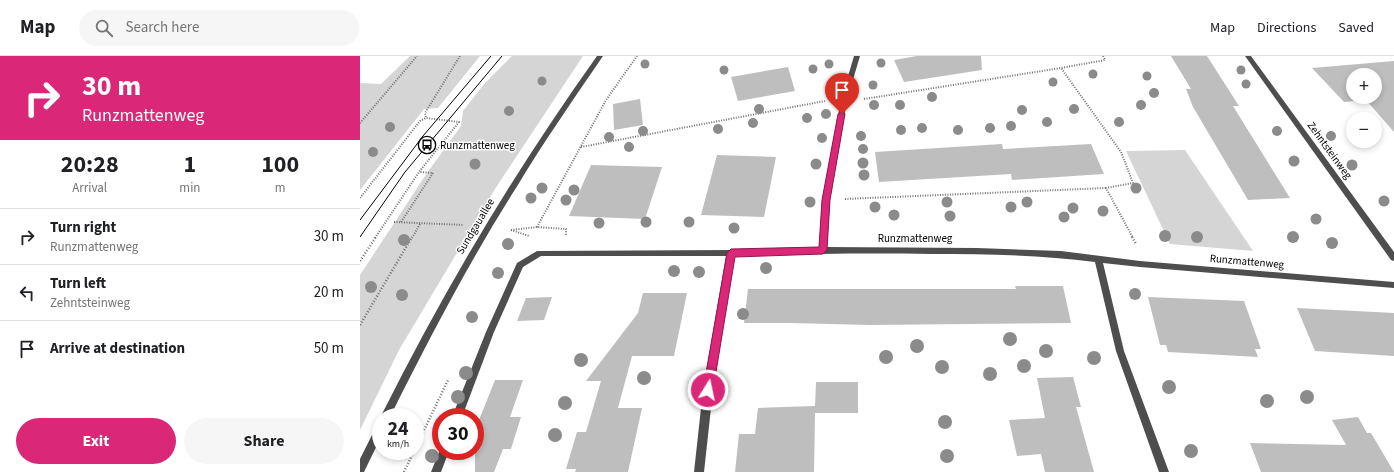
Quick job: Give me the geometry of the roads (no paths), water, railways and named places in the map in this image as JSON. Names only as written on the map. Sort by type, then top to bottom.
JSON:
[{"type":"street","name":"Sundgauallee","points":[[389,408],[418,350],[479,241],[558,115],[600,56]]},
{"type":"street","points":[[823,250],[826,200],[844,100],[857,56]]},
{"type":"street","name":"Zehntsteinweg","points":[[1248,56],[1394,258]]},
{"type":"street","name":"Runzmattenweg","points":[[460,408],[490,332],[520,265],[540,254],[567,252],[731,253],[823,250],[977,251],[1061,254],[1140,264],[1394,285]]},
{"type":"street","points":[[699,472],[708,390],[731,253]]},
{"type":"street","points":[[1098,259],[1120,351],[1164,472]]},
{"type":"street","points":[[360,470],[372,445]]},
{"type":"street","points":[[436,472],[441,460]]},
{"type":"tram line","points":[[360,220],[423,136],[491,56]]},
{"type":"tram line","points":[[360,237],[405,172],[502,56]]},
{"type":"place","name":"Runzmattenweg","points":[[427,145]]}]
